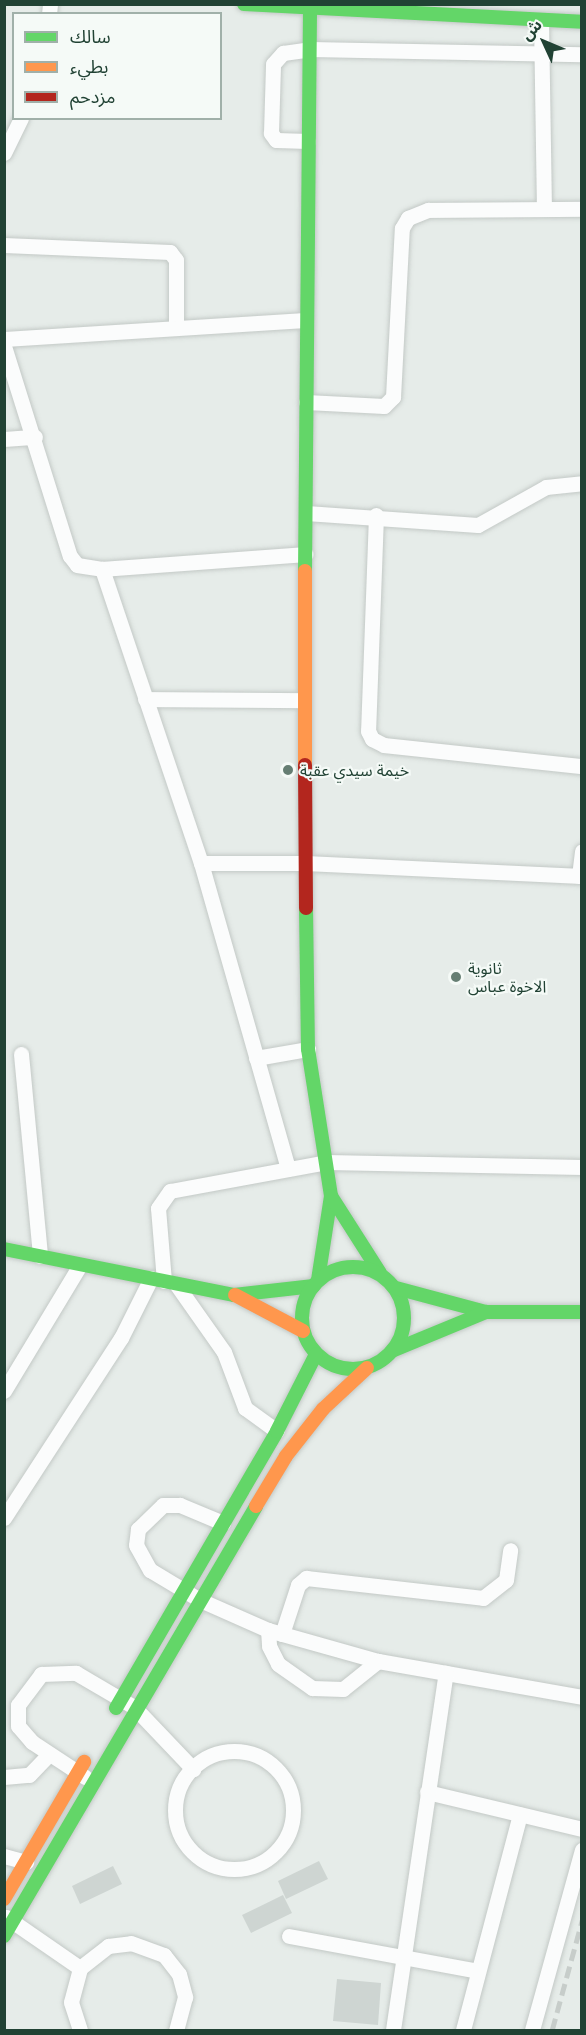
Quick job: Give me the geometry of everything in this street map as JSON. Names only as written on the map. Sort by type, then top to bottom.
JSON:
[{"type":"main road","points":[[244,4],[582,22]]},
{"type":"main road","points":[[310,6],[305,320],[304,700],[308,1049],[331,1196],[315,1283],[301,1315],[303,1331],[316,1354],[330,1365],[367,1368]]},
{"type":"main road","points":[[331,1196],[380,1273],[396,1288],[404,1308],[404,1330],[394,1350]]},
{"type":"main road","points":[[4,1249],[234,1295],[303,1331]]},
{"type":"main road","points":[[234,1295],[315,1283],[347,1267],[380,1273]]},
{"type":"main road","points":[[396,1288],[486,1312],[582,1312]]},
{"type":"main road","points":[[110,1718],[127,1703],[200,1600],[298,1440],[367,1368],[394,1350],[486,1312]]},
{"type":"main road","points":[[4,1936],[9,1919],[84,1777],[127,1703],[184,1591],[277,1431],[316,1354]]},
{"type":"main road","points":[[4,1899],[26,1862],[84,1777],[94,1746]]},
{"type":"street","points":[[541,20],[544,209]]},
{"type":"street","points":[[308,141],[273,138],[272,72],[283,53],[310,49],[582,54]]},
{"type":"street","points":[[4,153],[20,120]]},
{"type":"street","points":[[306,402],[384,406],[393,397],[402,228],[408,218],[428,210],[582,209]]},
{"type":"street","points":[[4,245],[170,252],[176,260],[176,328]]},
{"type":"street","points":[[4,339],[305,320]]},
{"type":"street","points":[[4,346],[35,437],[70,556],[82,567],[102,569],[305,554]]},
{"type":"street","points":[[4,439],[35,437]]},
{"type":"street","points":[[306,513],[375,515],[478,525],[546,487],[582,483]]},
{"type":"street","points":[[375,515],[368,731],[372,739],[384,745],[582,766]]},
{"type":"street","points":[[102,569],[201,863],[288,1169]]},
{"type":"street","points":[[145,699],[304,700]]},
{"type":"street","points":[[201,863],[305,863],[580,876],[582,851]]},
{"type":"street","points":[[256,1058],[308,1049]]},
{"type":"street","points":[[21,1054],[40,1256]]},
{"type":"street","points":[[277,1431],[245,1408],[224,1352],[164,1281],[158,1208],[163,1196],[326,1162],[582,1167]]},
{"type":"street","points":[[4,1391],[80,1265]]},
{"type":"street","points":[[4,1518],[121,1338],[164,1281]]},
{"type":"street","points":[[223,1523],[171,1503],[155,1508],[138,1529],[136,1545],[143,1563],[184,1591],[275,1632],[378,1661],[582,1697]]},
{"type":"street","points":[[378,1661],[343,1689],[312,1688],[278,1664],[269,1646],[298,1585],[306,1578],[483,1598],[506,1580],[510,1550]]},
{"type":"street","points":[[84,1777],[49,1754],[23,1733],[16,1714],[34,1678],[49,1672],[76,1673],[127,1703],[193,1769]]},
{"type":"street","points":[[398,2030],[403,1958],[446,1673]]},
{"type":"street","points":[[231,1752],[250,1754],[271,1765],[287,1784],[293,1808],[289,1832],[275,1852],[254,1865],[236,1869],[218,1867],[196,1856],[181,1837],[175,1813],[179,1789],[193,1769],[213,1755],[231,1752]]},
{"type":"street","points":[[4,1777],[29,1775],[49,1754]]},
{"type":"street","points":[[427,1791],[582,1829]]},
{"type":"street","points":[[463,2031],[520,1814]]},
{"type":"street","points":[[532,2031],[582,1850]]},
{"type":"street","points":[[4,1856],[26,1862]]},
{"type":"street","points":[[9,1919],[80,1968]]},
{"type":"street","points":[[289,1936],[478,1971]]},
{"type":"street","points":[[80,2031],[71,2002],[80,1968],[97,1952],[120,1943],[143,1945],[164,1955],[179,1974],[185,1997],[176,2031]]},
{"type":"building","points":[[319,1861],[328,1879],[286,1899],[278,1881]]},
{"type":"building","points":[[113,1866],[122,1884],[80,1904],[72,1886]]},
{"type":"building","points":[[283,1895],[292,1913],[251,1933],[242,1915]]},
{"type":"building","points":[[337,1979],[381,1983],[378,2025],[333,2021]]},
{"type":"railway","points":[[552,2030],[582,1920]]},
{"type":"traffic: fast","points":[[244,4],[582,22]]},
{"type":"traffic: fast","points":[[305,571],[310,6]]},
{"type":"traffic: fast","points":[[306,908],[308,1049],[331,1196],[318,1280]]},
{"type":"traffic: fast","points":[[331,1196],[380,1273]]},
{"type":"traffic: fast","points":[[4,1249],[234,1295],[313,1286]]},
{"type":"traffic: fast","points":[[343,1267],[363,1267],[382,1275],[396,1289],[404,1308],[404,1318],[401,1338],[396,1347],[382,1361],[363,1369],[343,1369],[324,1361],[310,1347],[302,1328],[302,1308],[310,1289],[324,1275],[343,1267]]},
{"type":"traffic: fast","points":[[396,1288],[486,1312],[582,1312]]},
{"type":"traffic: fast","points":[[394,1350],[486,1312]]},
{"type":"traffic: fast","points":[[116,1708],[277,1431],[316,1354]]},
{"type":"traffic: fast","points":[[4,1936],[256,1506]]},
{"type":"traffic: slow","points":[[305,571],[305,765]]},
{"type":"traffic: slow","points":[[235,1295],[303,1331]]},
{"type":"traffic: slow","points":[[256,1506],[286,1456],[323,1409],[367,1368]]},
{"type":"traffic: slow","points":[[4,1899],[84,1762]]},
{"type":"traffic: jam","points":[[305,765],[306,908]]},
{"type":"place","name":"خيمة سيدي عقبة","points":[[288,770]]},
{"type":"place","name":"ثانوية الاخوة عباس","points":[[456,977]]}]
